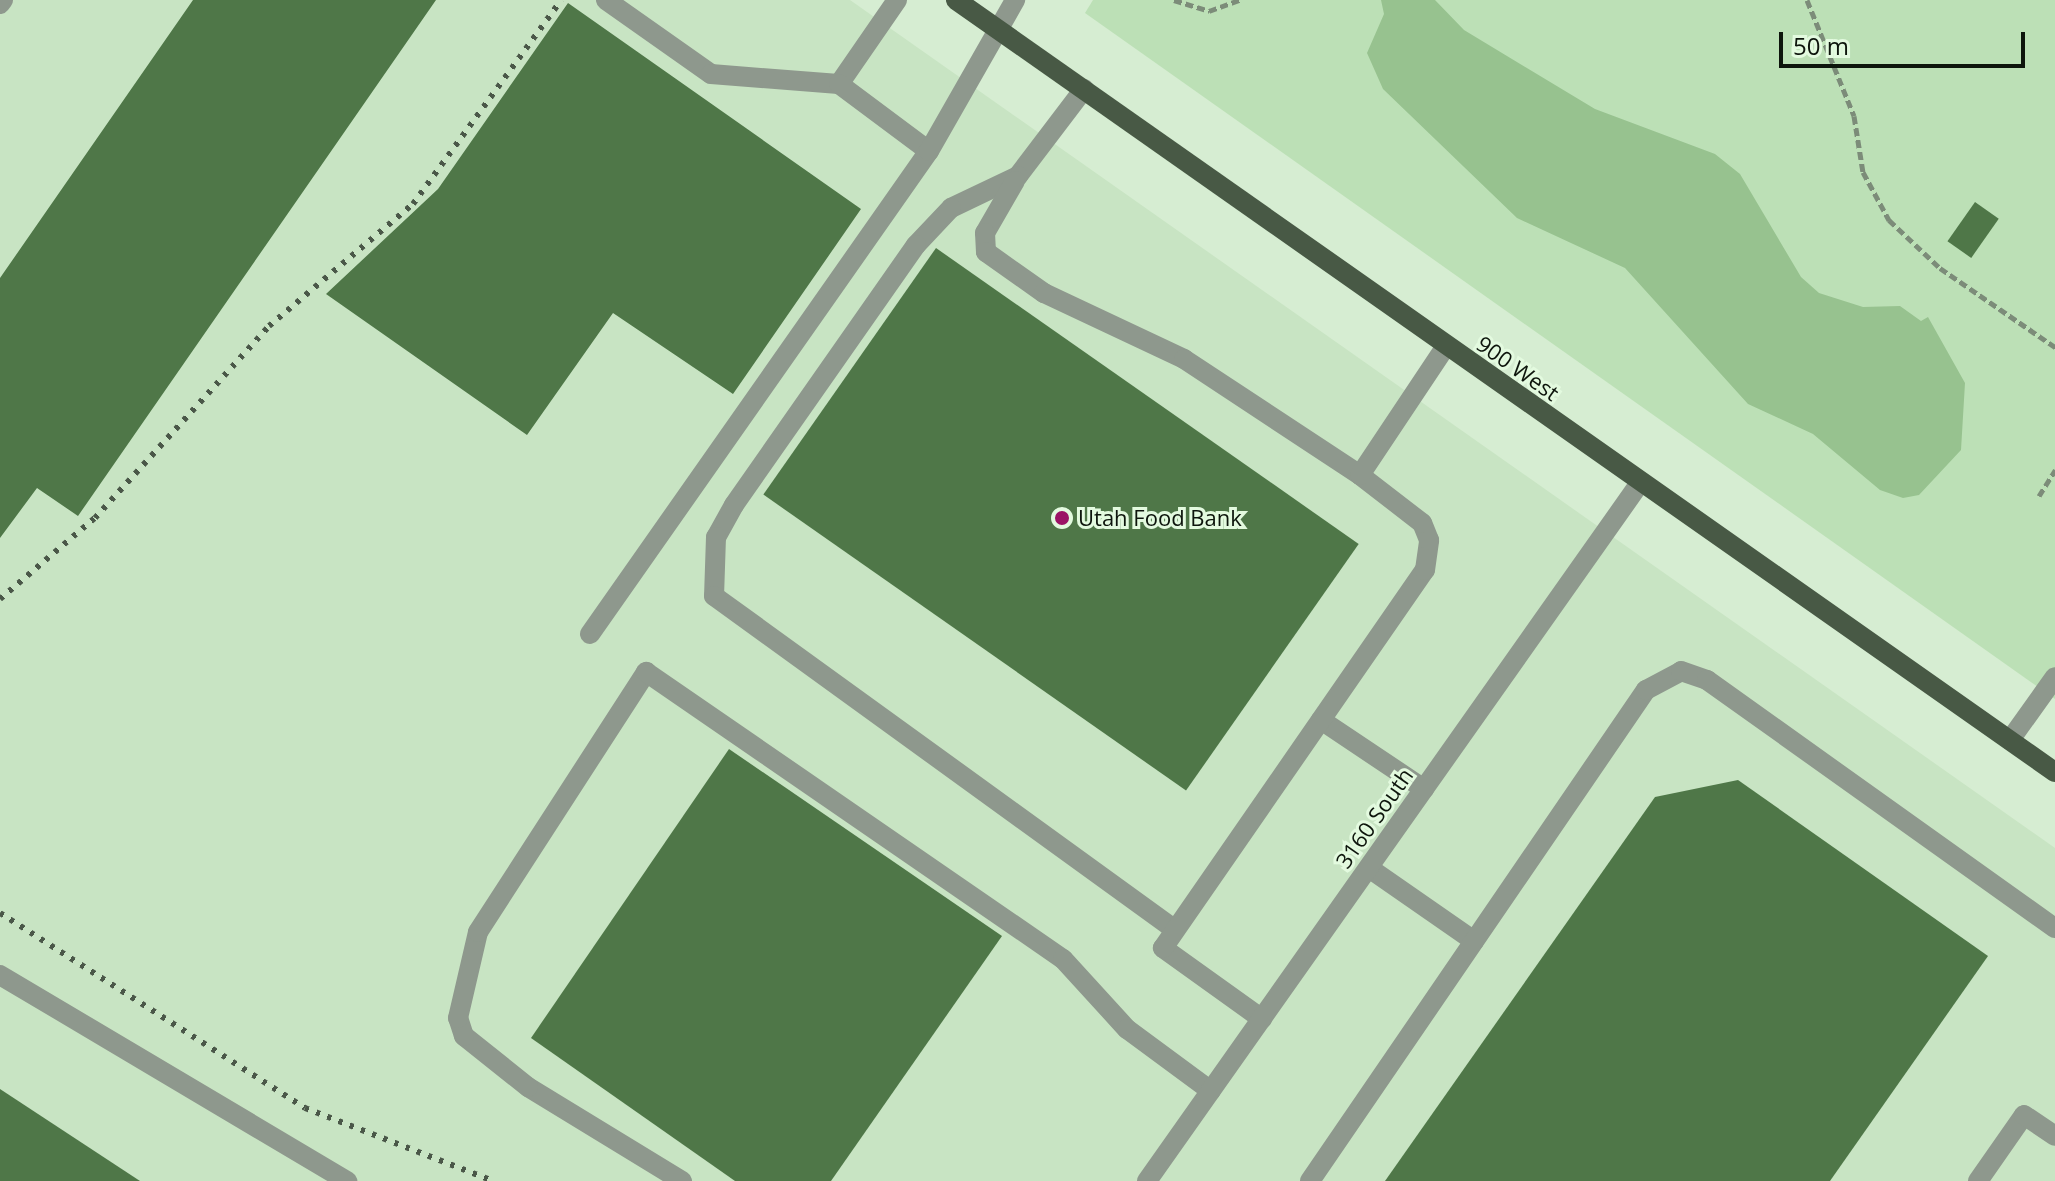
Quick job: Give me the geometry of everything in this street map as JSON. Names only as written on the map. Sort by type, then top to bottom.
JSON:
[{"type":"main road","name":"900 West","points":[[956,0],[2055,772]]},
{"type":"street","points":[[606,0],[711,74],[839,84],[929,151]]},
{"type":"street","points":[[839,84],[897,0]]},
{"type":"street","points":[[590,634],[929,151],[996,28],[1015,0]]},
{"type":"street","points":[[1084,89],[1018,176],[985,233],[986,252],[1044,293],[1110,320],[1184,359],[1360,475],[1422,523],[1428,558],[1321,720],[1163,948],[1169,956],[1262,1019]]},
{"type":"street","points":[[1018,176],[951,208],[916,245],[797,410],[716,537],[714,596],[1174,929]]},
{"type":"street","points":[[1360,475],[1446,346]]},
{"type":"street","name":"3160 South","points":[[1147,1181],[1640,483]]},
{"type":"street","points":[[1310,1181],[1646,690],[1681,671],[1707,680],[2055,928]]},
{"type":"street","points":[[682,1181],[528,1087],[464,1036],[458,1018],[478,932],[646,672],[1063,959],[1127,1029],[1211,1091]]},
{"type":"street","points":[[2010,740],[2055,677]]},
{"type":"street","points":[[1321,720],[1424,789]]},
{"type":"street","points":[[1369,868],[1474,941]]},
{"type":"street","points":[[0,975],[347,1181]]},
{"type":"street","points":[[1978,1181],[2024,1115],[2055,1136]]},
{"type":"path","points":[[1174,0],[1209,11],[1240,0]]},
{"type":"path","points":[[1807,0],[1854,116],[1863,172],[1889,220],[1940,268],[2055,347]]},
{"type":"path","points":[[2039,496],[2055,470]]},
{"type":"shaded area","points":[[0,0],[850,0],[2055,848],[2055,1181],[0,1181]]},
{"type":"shaded area","points":[[1093,0],[2055,0],[2055,699],[1085,13]]},
{"type":"shaded area","points":[[1381,0],[1435,0],[1464,30],[1595,109],[1715,154],[1740,174],[1801,277],[1819,293],[1863,307],[1900,306],[1921,321],[1928,317],[1965,383],[1961,450],[1919,495],[1903,498],[1880,490],[1813,434],[1748,404],[1625,268],[1517,218],[1383,89],[1367,53],[1384,14]]},
{"type":"building","points":[[193,0],[436,0],[78,516],[37,488],[0,538],[0,278]]},
{"type":"building","points":[[568,3],[861,209],[733,394],[613,313],[527,435],[326,294],[438,189]]},
{"type":"building","points":[[1975,202],[1999,219],[1971,258],[1947,241]]},
{"type":"building","name":"Utah Food Bank","points":[[936,248],[1359,544],[1186,791],[763,495]]},
{"type":"building","points":[[729,749],[1002,936],[831,1181],[735,1181],[531,1038]]},
{"type":"building","points":[[1738,780],[1988,956],[1830,1181],[1385,1181],[1655,797]]},
{"type":"building","points":[[0,1089],[140,1181],[0,1181]]},
{"type":"railway","points":[[0,599],[95,518],[269,326],[413,204],[561,0]]},
{"type":"railway","points":[[0,913],[305,1108],[493,1181]]},
{"type":"place","name":"Utah Food Bank","points":[[1062,518]]}]
